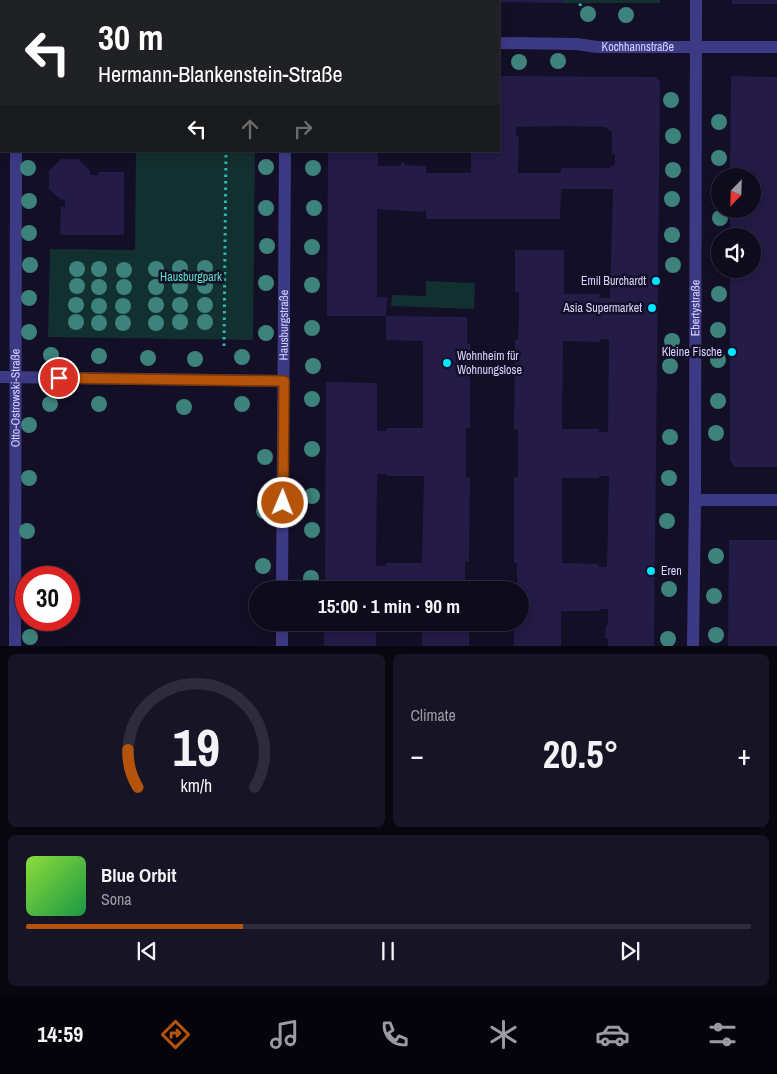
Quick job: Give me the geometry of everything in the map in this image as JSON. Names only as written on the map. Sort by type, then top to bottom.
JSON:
[{"type":"street","name":"Ebertystraße","points":[[693,646],[696,0]]},
{"type":"street","name":"Kochhannstraße","points":[[500,43],[577,44],[597,47],[777,47]]},
{"type":"street","name":"Otto-Ostrowski-Straße","points":[[15,646],[16,152]]},
{"type":"street","name":"Hausburgstraße","points":[[282,581],[285,152]]},
{"type":"street","points":[[0,377],[284,381]]},
{"type":"street","points":[[695,500],[777,500]]},
{"type":"street","points":[[282,631],[282,646]]},
{"type":"path","points":[[580,0],[580,6]]},
{"type":"path","points":[[224,346],[226,152]]},
{"type":"green space","points":[[563,0],[660,0],[660,3],[563,3]]},
{"type":"green space","name":"Hausburgpark","points":[[136,152],[255,152],[253,340],[48,337],[50,249],[135,250]]},
{"type":"green space","points":[[426,281],[475,283],[474,309],[391,306],[392,295],[426,296]]},
{"type":"building","points":[[500,0],[563,0],[563,3],[500,2]]},
{"type":"building","points":[[732,0],[777,0],[777,4],[732,4]]},
{"type":"building","points":[[500,76],[656,77],[660,82],[654,646],[608,646],[608,639],[605,639],[606,625],[608,625],[608,609],[600,609],[599,611],[561,611],[561,646],[514,646],[514,631],[529,631],[529,581],[517,581],[517,563],[514,563],[514,477],[518,477],[518,429],[514,429],[515,340],[518,340],[519,317],[519,292],[515,292],[515,250],[564,250],[564,294],[600,294],[599,298],[610,298],[613,189],[561,189],[560,219],[426,219],[426,209],[423,212],[377,209],[377,297],[387,297],[386,316],[327,316],[328,152],[378,152],[378,166],[401,166],[401,162],[405,165],[426,166],[426,173],[471,173],[471,152],[500,152]],"holes":[[[516,127],[605,127],[612,132],[612,154],[615,154],[615,164],[609,168],[561,168],[561,173],[518,173],[519,137],[516,136]],[[600,339],[609,340],[608,432],[599,432],[599,429],[562,429],[563,341],[600,342]],[[599,476],[609,476],[607,567],[599,567],[598,564],[562,563],[562,478],[599,478]]]},
{"type":"building","points":[[731,76],[777,77],[777,467],[735,467],[730,461],[730,278],[761,278],[761,228],[730,228],[730,218],[761,218],[761,168],[730,168]]},
{"type":"building","points":[[61,159],[78,159],[90,171],[90,175],[98,175],[98,172],[124,172],[124,235],[60,235],[61,207],[65,207],[65,199],[61,200],[49,189],[49,171]]},
{"type":"building","points":[[386,316],[467,317],[467,344],[470,344],[470,428],[466,428],[466,478],[470,477],[469,562],[465,561],[465,581],[325,581],[326,382],[377,383],[377,431],[386,431],[387,428],[423,428],[423,341],[386,340]],"holes":[[[377,474],[386,474],[387,476],[424,476],[422,563],[386,563],[386,566],[376,566]]]},
{"type":"building","points":[[729,540],[777,540],[777,646],[728,646]]},
{"type":"building","points":[[324,631],[376,631],[376,646],[324,646]]},
{"type":"building","points":[[422,631],[469,631],[469,646],[422,646]]},
{"type":"place","name":"Emil Burchardt","points":[[656,281]]},
{"type":"place","name":"Asia Supermarket","points":[[652,308]]},
{"type":"place","name":"Kleine Fische","points":[[732,352]]},
{"type":"place","name":"Wohnheim für Wohnungslose","points":[[447,363]]},
{"type":"place","name":"Eren","points":[[651,571]]},
{"type":"route","points":[[59,378],[284,381],[283,503]]}]
